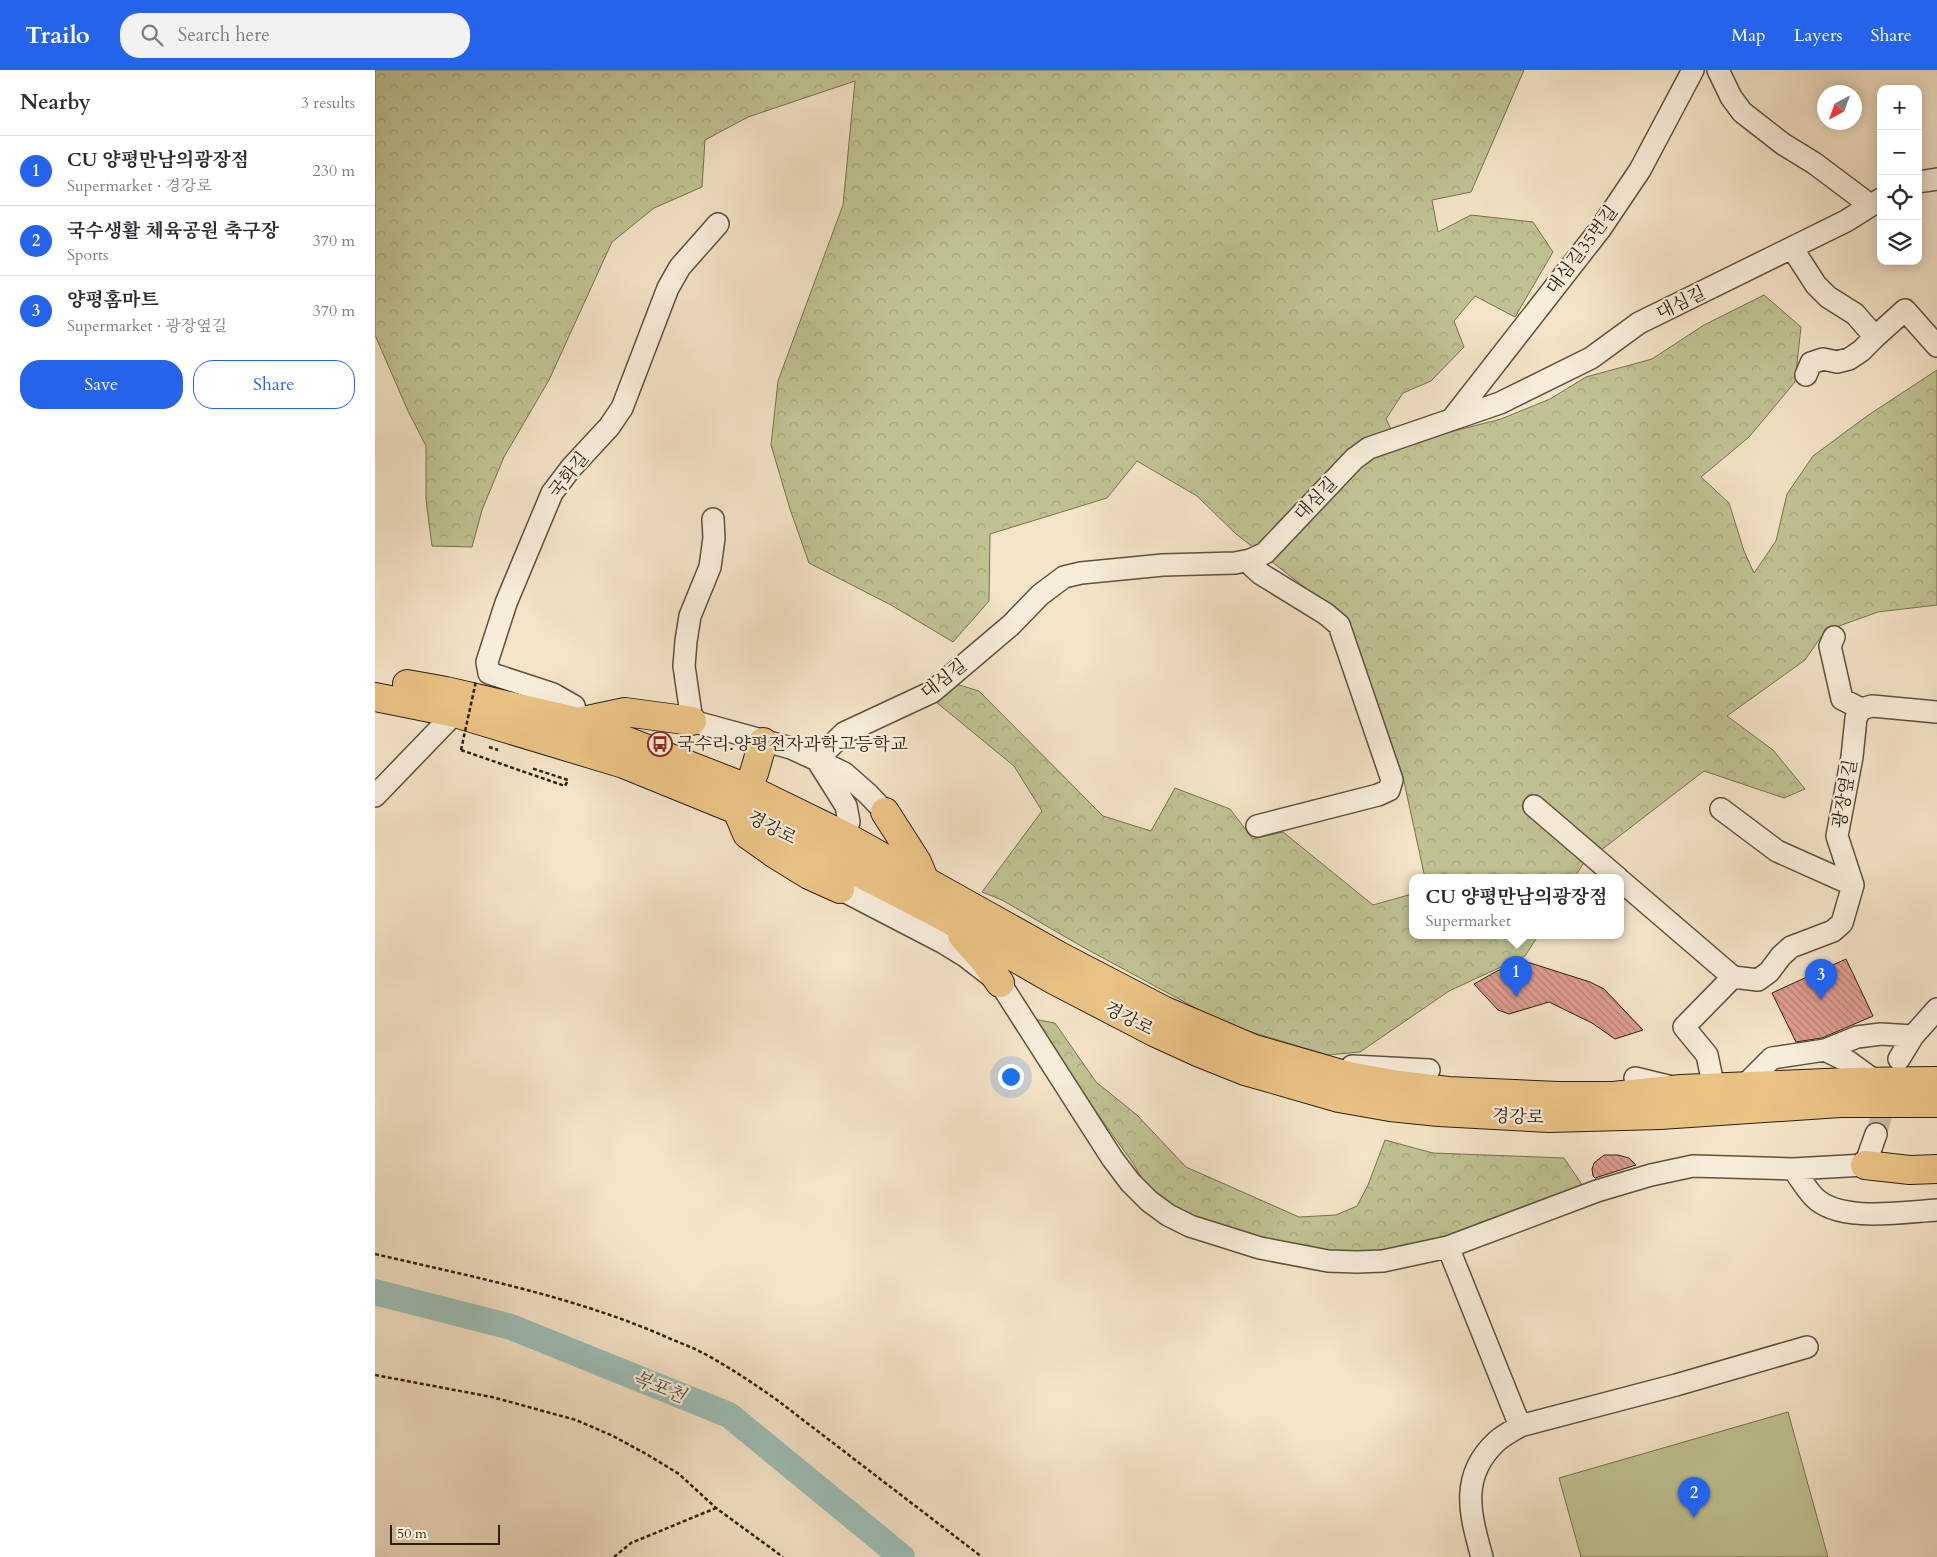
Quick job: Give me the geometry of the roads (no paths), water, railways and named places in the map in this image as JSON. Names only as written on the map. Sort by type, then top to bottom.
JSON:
[{"type":"highway","name":"경강로","points":[[375,679],[446,691],[578,722],[742,799],[1054,980],[1146,1028],[1245,1071],[1339,1098],[1390,1107],[1439,1112],[1549,1118],[1680,1114],[1840,1103],[1937,1103]]},
{"type":"highway","name":"경강로","points":[[375,697],[455,713],[742,799],[843,835],[1063,958],[1163,1010],[1245,1046],[1348,1076],[1399,1085],[1503,1095],[1613,1096],[1681,1089],[1875,1081],[1937,1081]]},
{"type":"highway","points":[[578,722],[625,712],[692,721]]},
{"type":"highway","points":[[763,742],[754,773],[742,799],[747,834],[809,875],[841,887]]},
{"type":"highway","points":[[885,812],[917,862],[925,880]]},
{"type":"highway","points":[[943,916],[984,960],[1000,984]]},
{"type":"highway","points":[[1865,1165],[1909,1170],[1937,1169]]},
{"type":"street","name":"대심길35번길","points":[[1452,419],[1601,228],[1640,170],[1693,70]]},
{"type":"street","points":[[1718,70],[1731,98],[1742,112],[1783,144],[1875,202]]},
{"type":"street","points":[[1922,181],[1937,179]]},
{"type":"street","name":"대심길","points":[[817,760],[844,733],[931,692],[1011,625],[1040,594],[1065,577],[1090,572],[1163,565],[1235,563],[1250,560],[1265,553],[1354,459],[1369,448],[1500,403],[1591,358],[1639,323],[1846,221],[1875,202]]},
{"type":"street","name":"국화길","points":[[578,722],[574,706],[553,694],[489,673],[487,662],[507,603],[552,493],[571,468],[609,427],[622,408],[668,288],[685,261],[718,224]]},
{"type":"street","points":[[1792,248],[1816,285],[1828,297],[1855,314],[1875,337]]},
{"type":"street","points":[[1807,375],[1811,363],[1823,359],[1837,362],[1849,359],[1861,351],[1905,310],[1937,346]]},
{"type":"street","points":[[713,519],[714,538],[710,568],[690,616],[686,641],[684,666],[692,721],[763,742],[791,748],[817,760],[844,773],[885,812]]},
{"type":"street","points":[[1250,560],[1253,567],[1261,574],[1326,614],[1339,625],[1392,780],[1389,790],[1378,795],[1257,826]]},
{"type":"street","points":[[1835,637],[1830,646],[1842,699],[1861,709],[1872,706],[1937,712]]},
{"type":"street","name":"광장옆길","points":[[1853,885],[1837,836],[1852,757],[1856,718],[1861,709]]},
{"type":"street","points":[[375,796],[455,713]]},
{"type":"street","points":[[817,760],[846,806],[849,822]]},
{"type":"street","points":[[1534,806],[1613,874]]},
{"type":"street","points":[[1624,883],[1733,977],[1758,980],[1769,972],[1791,947],[1833,931],[1843,922],[1853,885],[1777,851],[1721,809]]},
{"type":"street","points":[[841,887],[944,943],[965,956],[1000,984],[1112,1158],[1130,1182],[1149,1201],[1168,1215],[1190,1226],[1260,1248],[1328,1261],[1383,1261],[1448,1247],[1597,1191],[1651,1175],[1693,1166],[1793,1169],[1865,1165],[1876,1134]]},
{"type":"street","points":[[1714,1088],[1707,1055],[1683,1027],[1733,977]]},
{"type":"street","points":[[1899,1059],[1913,1036],[1937,1009]]},
{"type":"street","points":[[1743,1087],[1772,1058],[1825,1050],[1857,1037],[1881,1034],[1913,1036]]},
{"type":"street","points":[[1825,1050],[1849,1062],[1875,1081]]},
{"type":"street","points":[[1299,1063],[1429,1070]]},
{"type":"street","points":[[1635,1078],[1681,1089]]},
{"type":"street","points":[[1793,1169],[1814,1198],[1847,1212],[1867,1214],[1937,1210]]},
{"type":"street","points":[[1448,1247],[1520,1426]]},
{"type":"street","points":[[1482,1557],[1470,1509],[1471,1486],[1479,1463],[1497,1441],[1520,1426],[1676,1385],[1807,1347]]},
{"type":"waterway","name":"복포천","points":[[375,1292],[511,1327],[729,1415],[902,1557]]},
{"type":"tunnel","points":[[1876,1134],[1890,1089]]},
{"type":"place","name":"국수리.양평전자과학고등학교","points":[[660,744]]},
{"type":"place","name":"CU 양평만남의광장점","points":[[1516,997]]},
{"type":"place","name":"양평홈마트","points":[[1821,1000]]},
{"type":"place","name":"국수생활 체육공원 축구장","points":[[1694,1518]]}]
